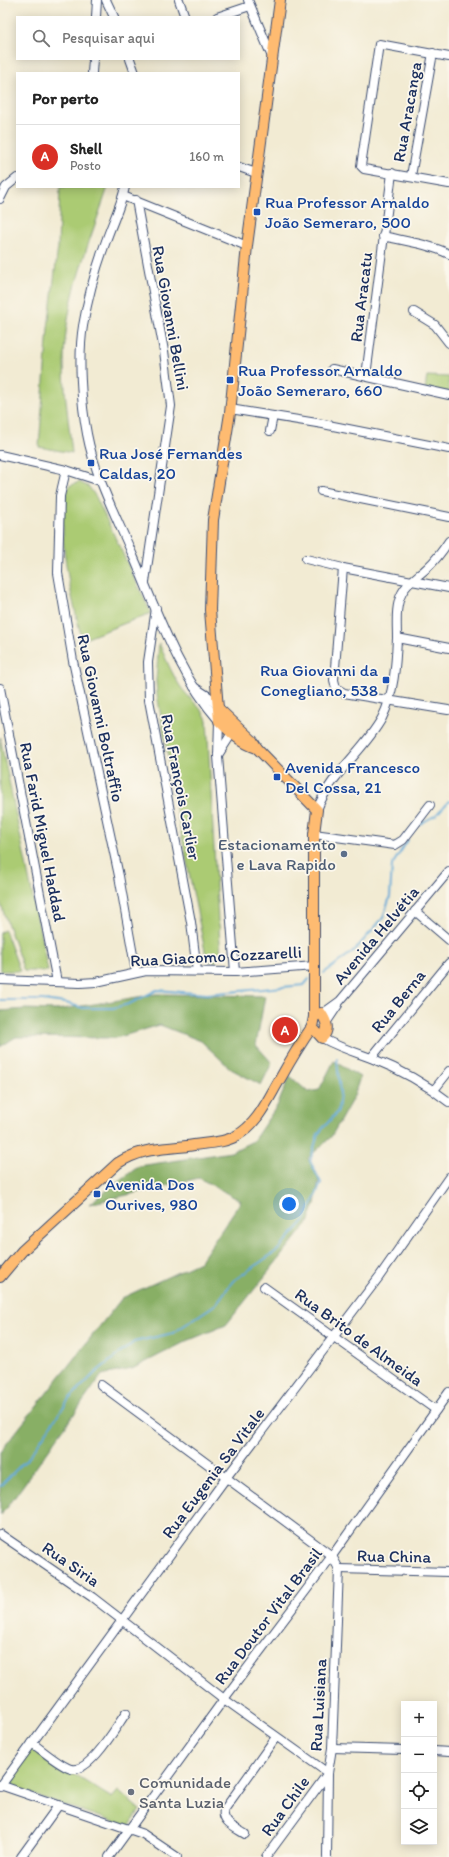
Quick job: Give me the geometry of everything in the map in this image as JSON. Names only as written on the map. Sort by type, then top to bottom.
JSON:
[{"type":"main road","points":[[0,1277],[22,1251],[50,1224],[101,1177],[132,1154],[146,1150],[179,1148],[216,1142],[235,1137],[248,1128],[258,1117],[299,1045],[320,1025],[314,994],[314,834],[317,810],[257,748],[252,740],[219,721],[210,610],[210,568],[216,498],[230,409],[247,246],[280,0]]},
{"type":"main road","points":[[219,708],[232,728]]},
{"type":"street","points":[[96,16],[97,0]]},
{"type":"street","points":[[106,0],[114,16]]},
{"type":"street","points":[[179,0],[185,16]]},
{"type":"street","points":[[219,16],[249,3],[272,56]]},
{"type":"street","points":[[449,56],[378,44],[361,166],[364,169],[411,176],[449,184]]},
{"type":"street","name":"Rua Aracanga","points":[[411,176],[432,53]]},
{"type":"street","points":[[92,72],[93,60]]},
{"type":"street","points":[[130,60],[135,72]]},
{"type":"street","points":[[240,167],[256,174]]},
{"type":"street","name":"Rua Aracatu","points":[[366,376],[392,173]]},
{"type":"street","points":[[0,199],[6,187],[16,179]]},
{"type":"street","points":[[125,188],[96,270],[83,326],[81,346],[87,435],[100,481],[156,608],[192,685],[203,702],[219,721],[218,756],[235,972]]},
{"type":"street","points":[[123,196],[247,246]]},
{"type":"street","name":"Rua Giovanni Bellini","points":[[136,200],[164,351],[170,406],[145,583]]},
{"type":"street","points":[[383,236],[439,249],[449,254]]},
{"type":"street","points":[[414,312],[435,325],[449,343]]},
{"type":"street","points":[[332,369],[449,394]]},
{"type":"street","points":[[230,409],[449,449]]},
{"type":"street","points":[[270,431],[273,416]]},
{"type":"street","points":[[0,455],[66,470],[100,481]]},
{"type":"street","name":"Rua Giovanni Boltraffio","points":[[66,470],[60,496],[58,573],[73,661],[118,876],[136,972]]},
{"type":"street","points":[[321,491],[449,517]]},
{"type":"street","points":[[317,810],[322,796],[332,781],[362,749],[383,717],[389,700],[394,674],[398,605],[402,593],[411,581],[428,568],[449,541]]},
{"type":"street","points":[[306,559],[343,568],[449,588]]},
{"type":"street","points":[[343,568],[334,680],[336,688],[344,693],[448,710]]},
{"type":"street","name":"Rua François Carlier","points":[[156,608],[148,662],[149,700],[190,922],[196,971]]},
{"type":"street","points":[[397,638],[449,648]]},
{"type":"street","points":[[192,685],[208,696],[219,708]]},
{"type":"street","name":"Rua Farid Miguel Haddad","points":[[0,688],[57,982]]},
{"type":"street","points":[[218,756],[232,728]]},
{"type":"street","points":[[314,834],[395,845],[403,840],[430,805]]},
{"type":"street","name":"Avenida Helvétia","points":[[320,1025],[449,871]]},
{"type":"street","points":[[415,912],[449,940]]},
{"type":"street","name":"Rua Berna","points":[[371,1058],[449,963]]},
{"type":"street","name":"Rua Giacomo Cozzarelli","points":[[0,980],[96,982],[136,972],[163,970],[235,972],[315,966]]},
{"type":"street","points":[[320,1025],[338,1047],[371,1058],[424,1083],[449,1102]]},
{"type":"street","points":[[434,1090],[449,1072]]},
{"type":"street","name":"Rua Eugenia Sa Vitale","points":[[0,1786],[123,1621],[226,1478],[333,1338],[449,1177]]},
{"type":"street","name":"Rua Brito de Almeida","points":[[264,1287],[333,1338],[436,1410]]},
{"type":"street","points":[[101,1385],[332,1556]]},
{"type":"street","name":"Rua Doutor Vital Brasil","points":[[109,1857],[224,1699],[332,1556],[436,1410],[445,1401],[449,1392]]},
{"type":"street","name":"Rua Siria","points":[[0,1534],[92,1597],[224,1699],[328,1773]]},
{"type":"street","name":"Rua Luisiana","points":[[327,1857],[329,1798],[328,1773],[332,1748],[339,1570],[332,1556]]},
{"type":"street","name":"Rua China","points":[[339,1570],[449,1572]]},
{"type":"street","points":[[32,1743],[65,1766],[77,1769],[94,1758],[126,1714]]},
{"type":"street","points":[[245,1834],[226,1821],[223,1814],[224,1810],[276,1737]]},
{"type":"street","points":[[332,1748],[401,1750]]},
{"type":"street","points":[[437,1751],[449,1752]]},
{"type":"street","name":"Rua Chile","points":[[266,1857],[328,1773]]},
{"type":"street","points":[[0,1786],[148,1836],[177,1857]]},
{"type":"street","points":[[310,1797],[320,1795],[329,1798]]},
{"type":"street","points":[[21,1857],[58,1806]]},
{"type":"green space","points":[[60,188],[108,188],[79,274],[68,318],[65,340],[65,386],[72,453],[39,447],[48,328],[58,247]]},
{"type":"green space","points":[[427,376],[449,377],[449,392],[425,389]]},
{"type":"green space","points":[[79,482],[89,487],[96,497],[151,613],[82,640],[69,583],[63,542],[65,503],[69,486]]},
{"type":"green space","points":[[159,643],[180,686],[202,711],[207,720],[221,956],[214,963],[214,961],[208,961],[206,956],[170,779],[172,778],[157,694],[156,681]]},
{"type":"green space","points":[[0,737],[48,971],[24,971],[0,902]]},
{"type":"green space","points":[[5,930],[20,971],[0,971],[0,932]]},
{"type":"green space","points":[[156,994],[265,996],[256,1045],[272,1063],[261,1085],[231,1069],[201,1041],[160,1025],[116,1038],[16,1037],[0,1047],[0,1011],[25,1009],[57,1010]]},
{"type":"green space","points":[[334,1061],[360,1077],[354,1096],[331,1137],[308,1158],[319,1179],[315,1204],[308,1223],[226,1325],[187,1341],[132,1369],[102,1375],[7,1508],[0,1515],[0,1452],[122,1298],[200,1262],[241,1201],[199,1178],[89,1204],[139,1166],[231,1152],[253,1141],[277,1106],[290,1076],[308,1092],[319,1090]]},
{"type":"green space","points":[[33,1747],[112,1798],[118,1791],[140,1810],[129,1827],[5,1785]]},
{"type":"waterway","points":[[420,824],[436,815],[449,801]]},
{"type":"waterway","points":[[324,973],[355,950],[383,918],[390,897],[392,865],[408,840]]},
{"type":"waterway","points":[[0,1000],[42,1000],[66,1003],[83,1008],[113,1008],[129,1004],[157,990],[207,994],[304,985],[309,979]]},
{"type":"waterway","points":[[0,1486],[29,1457],[69,1399],[95,1373],[134,1342],[173,1333],[216,1304],[233,1281],[278,1250],[305,1220],[321,1183],[310,1161],[318,1134],[338,1111],[340,1093],[337,1059]]},
{"type":"place","name":"Rua Professor Arnaldo João Semeraro, 500","points":[[257,212]]},
{"type":"place","name":"Rua Professor Arnaldo João Semeraro, 660","points":[[230,380]]},
{"type":"place","name":"Rua José Fernandes Caldas, 20","points":[[91,463]]},
{"type":"place","name":"Rua Giovanni da Conegliano, 538","points":[[386,680]]},
{"type":"place","name":"Avenida Francesco Del Cossa, 21","points":[[277,777]]},
{"type":"place","name":"Estacionamento e Lava Rapido","points":[[344,854]]},
{"type":"place","name":"Shell","points":[[285,1030]]},
{"type":"place","name":"Avenida Dos Ourives, 980","points":[[97,1194]]},
{"type":"place","name":"Comunidade Santa Luzia","points":[[131,1792]]}]
